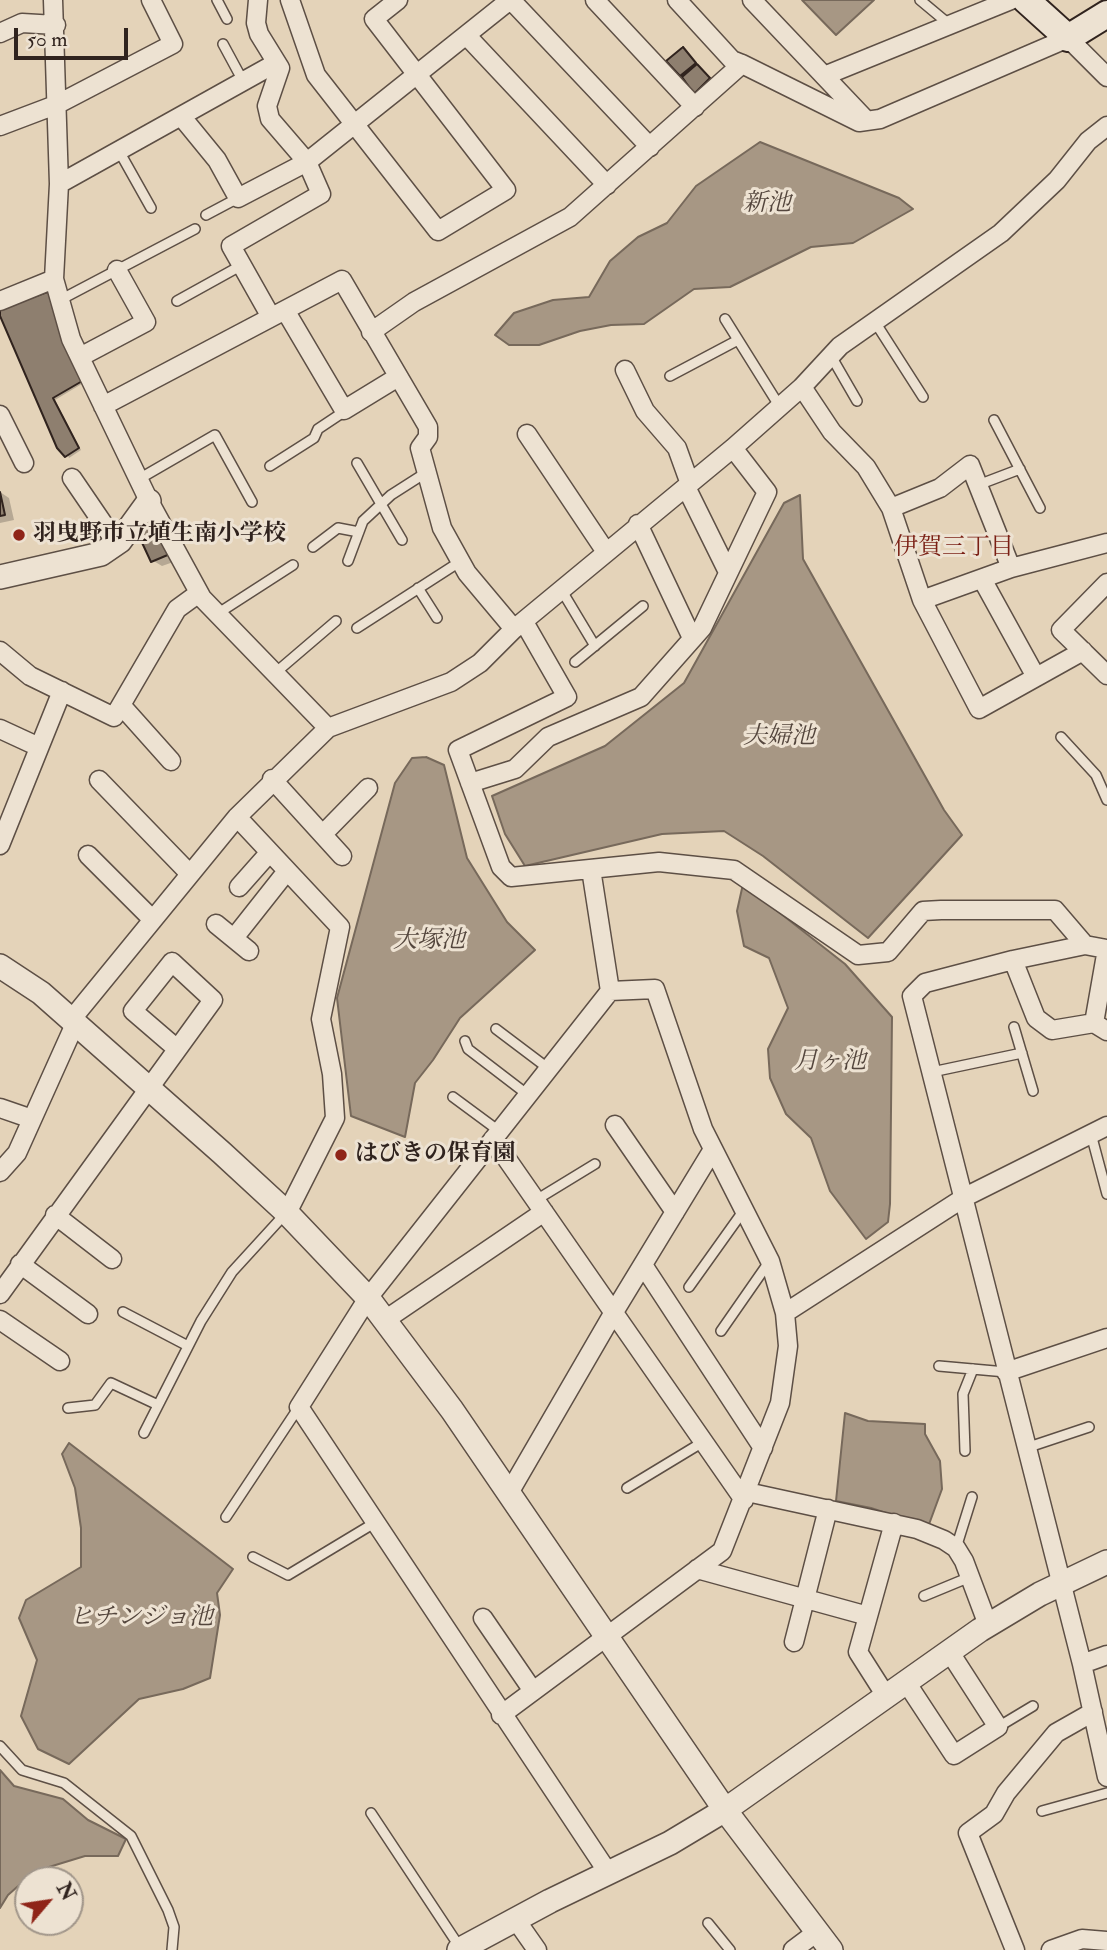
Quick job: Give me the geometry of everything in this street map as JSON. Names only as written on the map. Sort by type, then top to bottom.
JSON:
[{"type":"main road","points":[[1026,0],[1068,38],[1107,14]]},
{"type":"street","points":[[53,0],[56,25],[59,184],[54,279],[58,301],[80,357],[149,502],[199,593],[328,728]]},
{"type":"street","points":[[0,126],[58,104],[173,44],[151,0]]},
{"type":"street","points":[[258,0],[256,23],[259,34],[280,68],[267,106],[270,119],[307,162],[321,194],[230,246],[344,410],[398,377]]},
{"type":"street","points":[[290,0],[316,75],[438,231],[506,190],[374,19],[398,0]]},
{"type":"street","points":[[595,0],[695,107]]},
{"type":"street","points":[[752,0],[867,121]]},
{"type":"street","points":[[824,76],[1011,0]]},
{"type":"street","points":[[681,1],[732,60],[859,122],[880,119],[1068,38],[1107,77]]},
{"type":"street","points":[[181,116],[217,160],[238,198],[307,162],[467,37],[503,2],[650,147]]},
{"type":"street","points":[[0,33],[22,23],[56,25]]},
{"type":"street","points":[[467,37],[607,185]]},
{"type":"street","points":[[59,184],[276,63]]},
{"type":"street","points":[[371,332],[414,302],[570,217],[742,64]]},
{"type":"street","points":[[0,1172],[17,1153],[73,1022],[189,873],[272,779],[328,728],[451,682],[480,663],[638,524],[780,407],[831,356],[1001,233],[1057,180],[1088,141],[1107,126]]},
{"type":"street","points":[[80,357],[146,322],[117,270]]},
{"type":"street","points":[[0,301],[54,279]]},
{"type":"street","points":[[103,406],[342,279],[428,427],[428,437],[420,448],[442,528],[461,561],[519,626],[567,697],[458,750],[501,867],[511,877],[659,862],[734,870],[858,955],[888,952],[923,911],[941,910],[1055,910],[1085,945]]},
{"type":"street","points":[[625,370],[645,411],[677,448],[688,485],[728,572]]},
{"type":"street","points":[[802,387],[832,432],[866,467],[891,508],[922,600],[979,709],[1083,651]]},
{"type":"street","points":[[0,415],[24,463]]},
{"type":"street","points":[[527,434],[606,552]]},
{"type":"street","points":[[470,783],[515,769],[548,737],[641,697],[702,628],[767,492],[733,448]]},
{"type":"street","points":[[891,508],[940,488],[970,465],[1011,568]]},
{"type":"street","points":[[72,478],[117,544]]},
{"type":"street","points":[[0,577],[101,554],[117,544],[149,502]]},
{"type":"street","points":[[638,524],[692,638]]},
{"type":"street","points":[[922,600],[1011,568],[1107,543]]},
{"type":"street","points":[[982,579],[1036,677]]},
{"type":"street","points":[[1106,672],[1061,630],[1107,583]]},
{"type":"street","points":[[0,650],[30,676],[114,718],[177,609],[199,593]]},
{"type":"street","points":[[0,845],[6,815],[62,691]]},
{"type":"street","points":[[121,705],[171,761]]},
{"type":"street","points":[[0,729],[39,747]]},
{"type":"street","points":[[272,779],[342,856]]},
{"type":"street","points":[[99,780],[189,873]]},
{"type":"street","points":[[323,834],[368,788]]},
{"type":"street","points":[[237,817],[340,927],[321,1019],[332,1074],[335,1118],[287,1213]]},
{"type":"street","points":[[239,887],[270,852]]},
{"type":"street","points":[[88,855],[153,920]]},
{"type":"street","points":[[591,869],[610,991],[368,1298],[299,1406],[501,1715],[609,1874]]},
{"type":"street","points":[[234,938],[287,871]]},
{"type":"street","points":[[216,924],[249,951]]},
{"type":"street","points":[[1013,960],[1036,1018],[1052,1030],[1100,1027],[1106,949],[1085,945],[1013,960],[925,983],[912,996],[965,1197],[1006,1372],[1059,1585],[1082,1664],[1106,1768]]},
{"type":"street","points":[[0,1294],[146,1088],[213,1000],[172,962],[133,1011],[176,1048]]},
{"type":"street","points":[[0,966],[41,993],[287,1213],[386,1320],[509,1493],[725,1810],[824,1941],[793,1950]]},
{"type":"street","points":[[501,1715],[722,1551],[780,1403],[788,1346],[785,1313],[770,1261],[712,1151],[655,989],[610,991]]},
{"type":"street","points":[[0,1108],[32,1119]]},
{"type":"street","points":[[615,1125],[675,1212]]},
{"type":"street","points":[[785,1313],[965,1197],[1107,1126]]},
{"type":"street","points":[[496,1135],[540,1206],[703,1442],[745,1496],[894,1523],[917,1529],[956,1548],[988,1625]]},
{"type":"street","points":[[509,1493],[712,1151]]},
{"type":"street","points":[[386,1320],[540,1206]]},
{"type":"street","points":[[55,1215],[112,1259]]},
{"type":"street","points":[[20,1264],[88,1314]]},
{"type":"street","points":[[643,1265],[762,1448]]},
{"type":"street","points":[[0,1320],[60,1362]]},
{"type":"street","points":[[1006,1372],[1107,1338]]},
{"type":"street","points":[[794,1642],[828,1509]]},
{"type":"street","points":[[886,1696],[858,1651],[894,1523]]},
{"type":"street","points":[[460,1950],[670,1843],[725,1810],[988,1625],[1059,1585],[1107,1562]]},
{"type":"street","points":[[697,1569],[868,1616]]},
{"type":"street","points":[[483,1618],[533,1691]]},
{"type":"street","points":[[906,1682],[954,1755],[998,1727],[949,1651]]},
{"type":"street","points":[[1082,1664],[1107,1655]]},
{"type":"street","points":[[1015,1950],[968,1833],[994,1814],[1006,1793],[1056,1733],[1093,1712]]},
{"type":"street","points":[[516,1920],[537,1950]]},
{"type":"street","points":[[1051,1950],[1082,1939],[1107,1941]]},
{"type":"lane","points":[[217,0],[227,19]]},
{"type":"lane","points":[[920,0],[950,25]]},
{"type":"lane","points":[[223,44],[243,81]]},
{"type":"lane","points":[[119,150],[151,208]]},
{"type":"lane","points":[[206,215],[238,198]]},
{"type":"lane","points":[[58,301],[195,229]]},
{"type":"lane","points":[[177,301],[242,265]]},
{"type":"lane","points":[[725,319],[780,407]]},
{"type":"lane","points":[[875,322],[923,397]]},
{"type":"lane","points":[[670,376],[738,340]]},
{"type":"lane","points":[[831,356],[857,401]]},
{"type":"lane","points":[[270,466],[314,438],[318,429],[345,412],[344,410]]},
{"type":"lane","points":[[994,420],[1040,508]]},
{"type":"lane","points":[[138,479],[215,435],[251,502]]},
{"type":"lane","points":[[357,463],[402,540]]},
{"type":"lane","points":[[978,485],[1020,469]]},
{"type":"lane","points":[[348,561],[363,521],[380,503],[427,472]]},
{"type":"lane","points":[[313,547],[338,528],[359,532]]},
{"type":"lane","points":[[358,628],[461,561]]},
{"type":"lane","points":[[217,614],[293,565]]},
{"type":"lane","points":[[418,588],[437,618]]},
{"type":"lane","points":[[562,591],[594,646]]},
{"type":"lane","points":[[575,662],[643,606]]},
{"type":"lane","points":[[274,674],[336,621]]},
{"type":"lane","points":[[1061,737],[1096,775],[1107,800]]},
{"type":"lane","points":[[1014,1027],[1033,1091]]},
{"type":"lane","points":[[496,1029],[549,1069]]},
{"type":"lane","points":[[465,1041],[468,1049],[528,1095]]},
{"type":"lane","points":[[932,1072],[1022,1053]]},
{"type":"lane","points":[[453,1097],[496,1135]]},
{"type":"lane","points":[[1091,1134],[1107,1194]]},
{"type":"lane","points":[[540,1206],[595,1164]]},
{"type":"lane","points":[[689,1287],[744,1210]]},
{"type":"lane","points":[[144,1433],[188,1346],[232,1272],[287,1213]]},
{"type":"lane","points":[[721,1331],[770,1261]]},
{"type":"lane","points":[[123,1312],[188,1346]]},
{"type":"lane","points":[[939,1366],[1006,1372]]},
{"type":"lane","points":[[965,1451],[963,1394],[973,1369]]},
{"type":"lane","points":[[68,1408],[95,1405],[111,1383],[158,1405]]},
{"type":"lane","points":[[226,1517],[299,1406]]},
{"type":"lane","points":[[1026,1448],[1089,1427]]},
{"type":"lane","points":[[627,1488],[703,1442]]},
{"type":"lane","points":[[956,1548],[972,1497]]},
{"type":"lane","points":[[253,1557],[288,1575],[376,1522]]},
{"type":"lane","points":[[924,1596],[970,1577]]},
{"type":"lane","points":[[998,1727],[1032,1706]]},
{"type":"lane","points":[[0,1746],[22,1770],[64,1783],[131,1836],[168,1910],[174,1927],[172,1950]]},
{"type":"lane","points":[[1042,1811],[1107,1793]]},
{"type":"lane","points":[[372,1813],[460,1950]]},
{"type":"lane","points":[[708,1923],[730,1950]]},
{"type":"water","points":[[802,0],[874,0],[836,35]]},
{"type":"water","name":"新池","points":[[760,142],[899,198],[913,209],[853,243],[811,247],[730,287],[694,289],[644,324],[611,325],[580,331],[539,345],[509,345],[495,335],[514,313],[553,300],[589,297],[610,261],[638,237],[667,223],[696,186]]},
{"type":"water","name":"夫婦池","points":[[800,495],[803,559],[944,810],[962,835],[868,938],[763,856],[724,831],[662,834],[525,866],[505,834],[492,796],[605,746],[684,683],[784,503]]},
{"type":"water","name":"大塚池","points":[[426,757],[444,765],[467,858],[507,922],[535,950],[460,1018],[415,1083],[405,1137],[351,1116],[337,998],[395,783],[412,758]]},
{"type":"water","name":"月ヶ池","points":[[743,884],[845,964],[892,1017],[888,1222],[866,1239],[830,1191],[811,1138],[786,1114],[770,1078],[768,1049],[788,1008],[769,958],[744,946],[737,911]]},
{"type":"water","points":[[845,1413],[868,1421],[925,1424],[925,1434],[940,1461],[942,1489],[928,1527],[871,1508],[836,1501]]},
{"type":"water","name":"ヒチンジョ池","points":[[69,1443],[233,1569],[217,1593],[220,1615],[210,1678],[183,1689],[139,1699],[69,1764],[38,1749],[21,1716],[37,1660],[19,1618],[26,1600],[81,1567],[81,1528],[75,1488],[62,1454]]},
{"type":"water","points":[[0,1770],[14,1786],[63,1799],[88,1820],[126,1839],[118,1856],[85,1856],[52,1866],[14,1866],[14,1890],[0,1908]]},
{"type":"building","points":[[683,47],[696,63],[680,76],[666,61]]},
{"type":"building","points":[[697,64],[710,78],[694,94],[682,77]]},
{"type":"building","points":[[50,291],[84,380],[53,398],[79,448],[65,457],[57,448],[0,316],[0,309]]},
{"type":"building","points":[[0,492],[5,515],[0,516]]},
{"type":"building","points":[[153,521],[170,554],[151,562],[138,534],[144,525]]},
{"type":"place","name":"羽曳野市立埴生南小学校","points":[[19,535]]},
{"type":"place","name":"はびきの保育園","points":[[341,1155]]},
{"type":"district","name":"伊賀三丁目","points":[[954,549]]}]
